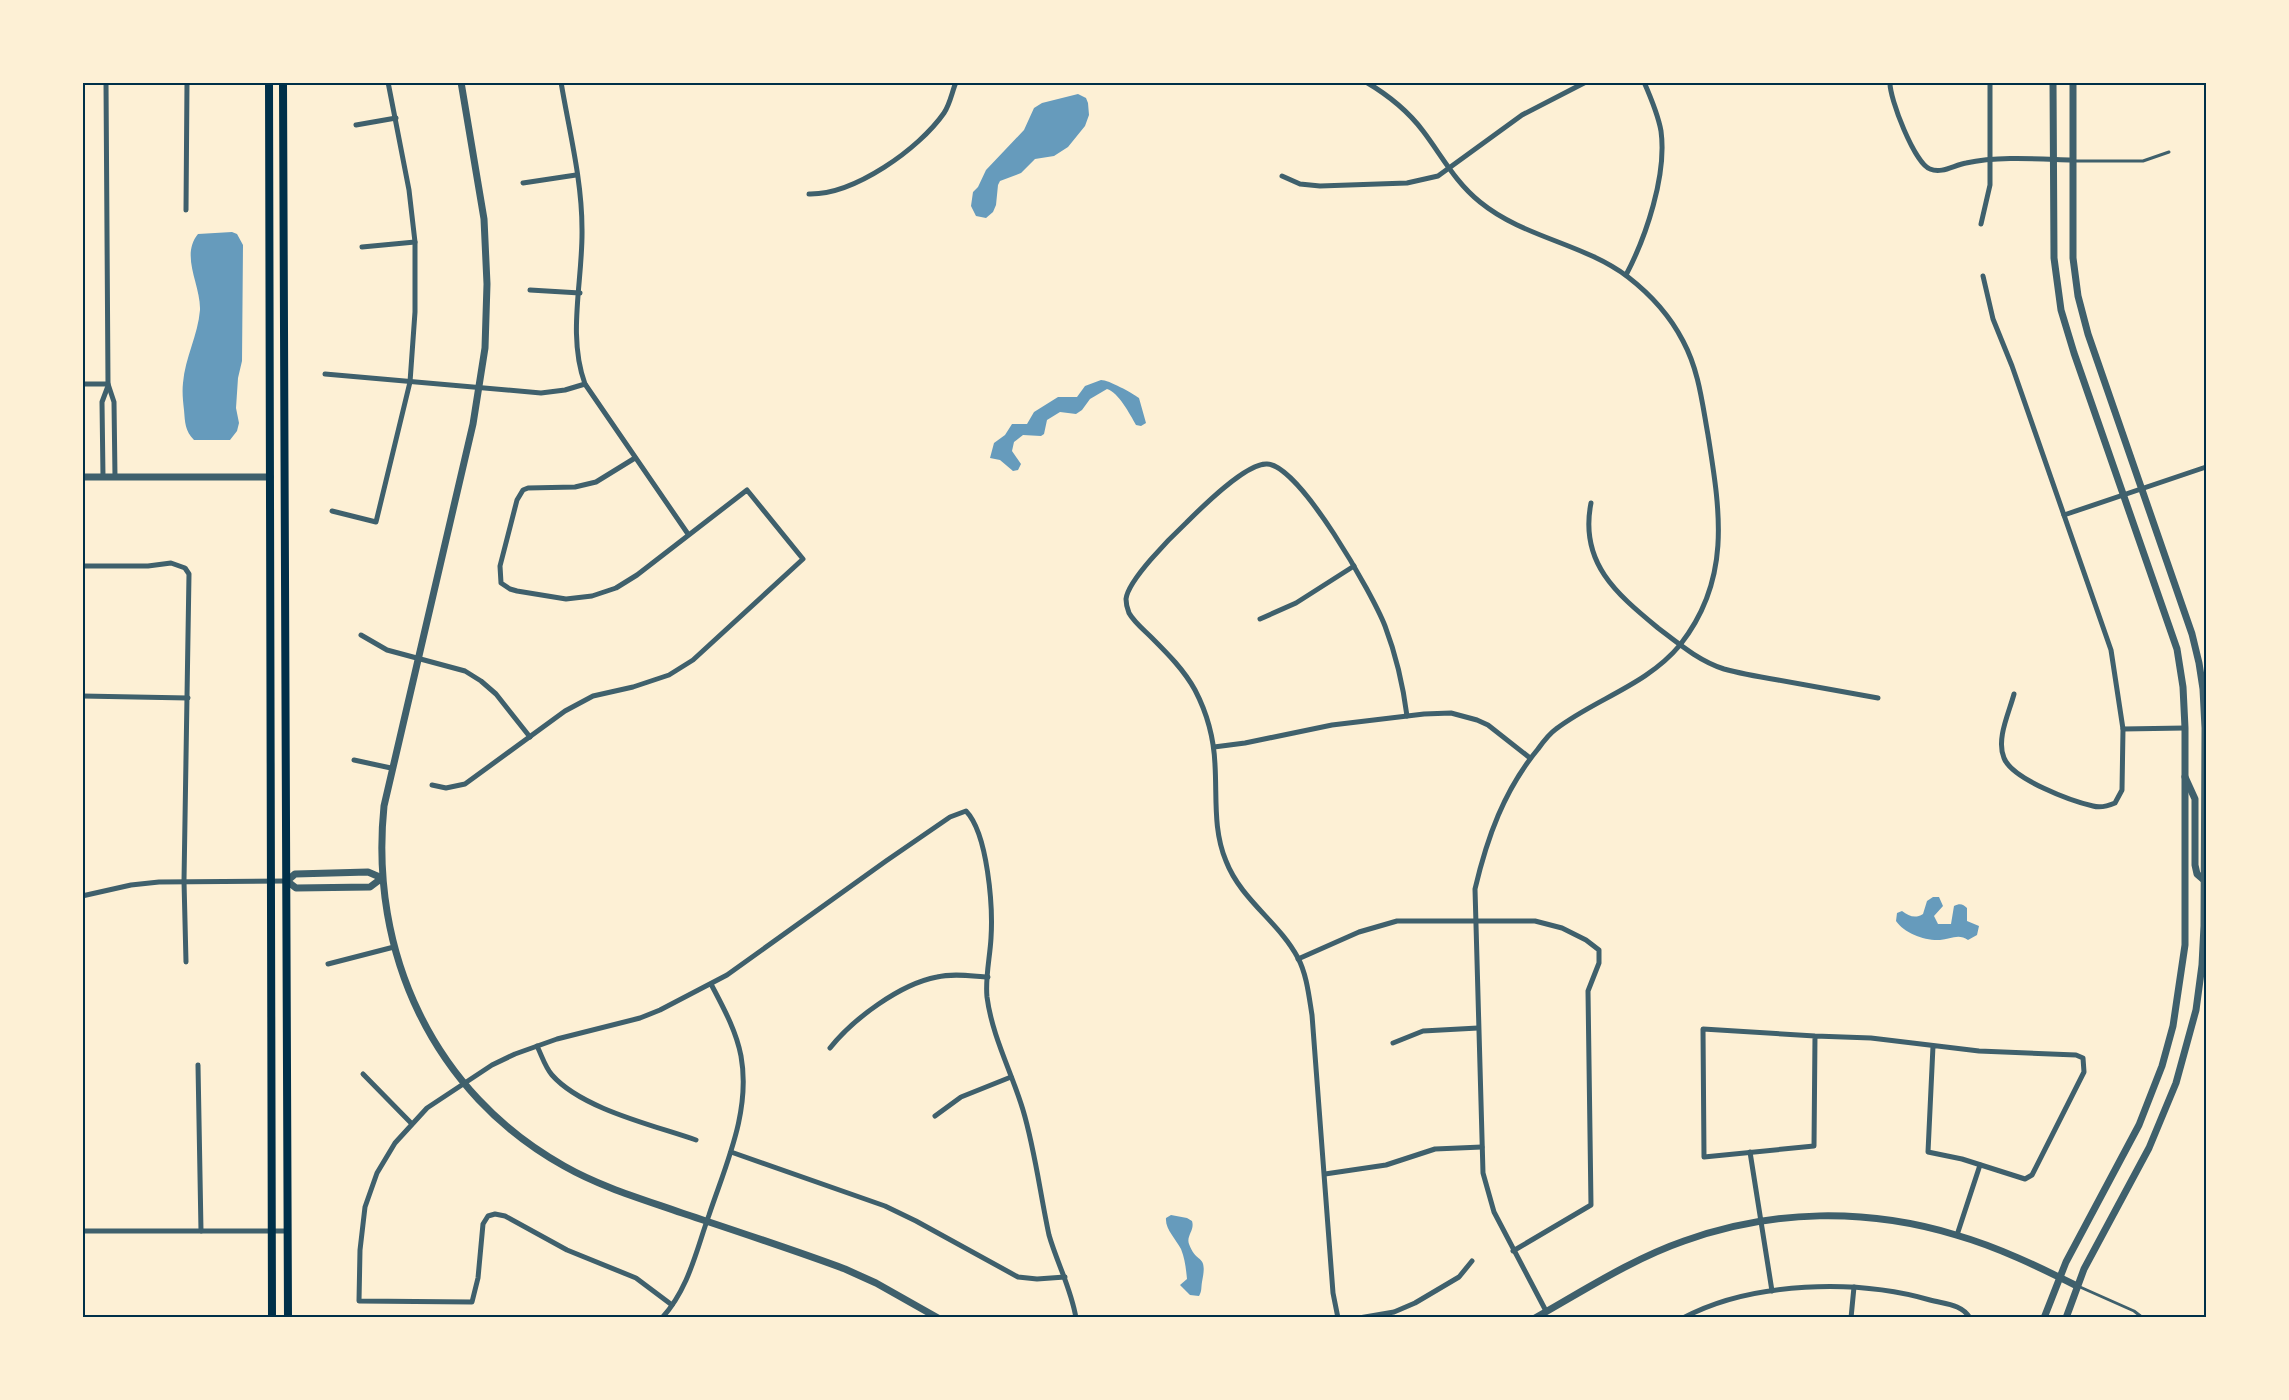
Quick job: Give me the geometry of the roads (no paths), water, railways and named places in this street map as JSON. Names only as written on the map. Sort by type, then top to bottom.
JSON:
[{"type":"main road","points":[[269,82],[272,1317]]},
{"type":"main road","points":[[283,82],[288,1317]]},
{"type":"street","points":[[106,82],[108,384],[114,402],[115,477]]},
{"type":"street","points":[[186,210],[187,82]]},
{"type":"street","points":[[332,511],[376,522],[410,382],[415,312],[415,242],[409,190],[388,82]]},
{"type":"street","points":[[461,82],[482,209],[487,258],[487,320],[480,388],[391,768],[382,824],[384,905],[394,947],[412,1000],[442,1054],[484,1104],[513,1131],[563,1166],[623,1193],[845,1269],[938,1317]]},
{"type":"street","points":[[561,82],[582,226],[576,347],[579,366],[585,384],[688,534]]},
{"type":"street","points":[[809,195],[835,192],[907,153],[945,112],[956,82]]},
{"type":"street","points":[[1366,82],[1414,120],[1449,169],[1470,193],[1500,216],[1524,229],[1596,258],[1626,275],[1664,312],[1679,334],[1700,384],[1718,501],[1719,543],[1714,572],[1699,613],[1680,645],[1641,679],[1554,730],[1530,758],[1521,769],[1501,806],[1484,853],[1475,889],[1483,1173],[1494,1212],[1546,1311]]},
{"type":"street","points":[[1282,176],[1310,186],[1376,185],[1418,181],[1438,176],[1522,115],[1586,82]]},
{"type":"street","points":[[1626,275],[1646,230],[1661,163],[1662,143],[1659,122],[1644,82]]},
{"type":"street","points":[[1890,82],[1893,102],[1920,161],[1929,169],[1940,170],[1990,160],[2073,160]]},
{"type":"street","points":[[1981,224],[1989,198],[1990,82]]},
{"type":"street","points":[[2044,1317],[2066,1262],[2139,1125],[2162,1065],[2173,1026],[2185,945],[2186,777],[2183,687],[2177,649],[2061,310],[2054,258],[2053,82]]},
{"type":"street","points":[[2066,1317],[2077,1286],[2115,1208],[2149,1148],[2180,1073],[2196,1010],[2202,965],[2204,880],[2204,689],[2192,634],[2088,334],[2078,296],[2072,239],[2073,82]]},
{"type":"street","points":[[356,125],[396,118]]},
{"type":"street","points":[[523,183],[576,175]]},
{"type":"street","points":[[362,247],[415,242]]},
{"type":"street","points":[[1983,276],[1990,312],[2012,366],[2111,650],[2123,729],[2122,790],[2115,803],[2108,806],[2094,806],[2070,798],[2019,775],[2004,759],[2003,734],[2014,694]]},
{"type":"street","points":[[530,290],[580,293]]},
{"type":"street","points":[[325,375],[541,393],[566,390],[585,384]]},
{"type":"street","points":[[82,384],[108,384]]},
{"type":"street","points":[[103,477],[102,402],[108,384]]},
{"type":"street","points":[[432,785],[446,788],[465,784],[564,711],[593,696],[651,682],[669,675],[720,637],[803,559],[747,490],[637,575],[616,588],[592,596],[566,599],[510,589],[501,583],[500,566],[518,500],[523,490],[575,487],[596,482],[635,458]]},
{"type":"street","points":[[1338,1317],[1333,1293],[1312,1015],[1307,987],[1298,959],[1281,933],[1233,879],[1219,842],[1214,747],[1206,717],[1192,686],[1170,656],[1132,619],[1126,602],[1132,584],[1164,544],[1249,469],[1266,464],[1282,469],[1300,487],[1319,512],[1371,595],[1399,667],[1407,716]]},
{"type":"street","points":[[2064,515],[2206,467]]},
{"type":"street","points":[[82,477],[285,476]]},
{"type":"street","points":[[1591,503],[1588,522],[1590,543],[1602,572],[1623,598],[1680,645],[1707,662],[1732,671],[1878,698]]},
{"type":"street","points":[[82,566],[148,566],[171,563],[185,568],[189,574],[184,881],[186,962]]},
{"type":"street","points":[[1260,619],[1284,610],[1354,566]]},
{"type":"street","points":[[361,635],[387,650],[465,671],[496,694],[530,737]]},
{"type":"street","points":[[82,696],[188,698]]},
{"type":"street","points":[[1214,747],[1252,742],[1318,727],[1451,713],[1477,720],[1498,731],[1530,758]]},
{"type":"street","points":[[2123,729],[2185,728]]},
{"type":"street","points":[[354,760],[391,768]]},
{"type":"street","points":[[2186,777],[2195,799],[2195,865],[2197,874],[2204,880]]},
{"type":"street","points":[[672,1305],[636,1278],[567,1250],[505,1216],[495,1214],[488,1216],[483,1224],[478,1278],[472,1302],[359,1301],[360,1250],[365,1207],[377,1173],[395,1143],[427,1108],[492,1065],[557,1039],[640,1018],[711,984],[736,969],[950,817],[966,811],[975,820],[989,882],[991,931],[987,997],[1028,1130],[1049,1234],[1071,1293],[1076,1317]]},
{"type":"street","points":[[287,881],[295,874],[368,872],[382,878]]},
{"type":"street","points":[[82,896],[131,885],[184,881],[287,881],[296,888],[370,887],[382,878]]},
{"type":"street","points":[[1298,959],[1377,925],[1397,921],[1535,921],[1562,928],[1586,940],[1599,950],[1599,963],[1588,991],[1591,1205],[1513,1251]]},
{"type":"street","points":[[328,964],[394,947]]},
{"type":"street","points":[[830,1048],[839,1036],[864,1016],[913,984],[946,975],[988,976]]},
{"type":"street","points":[[662,1317],[687,1282],[731,1152],[741,1106],[741,1056],[730,1020],[711,984]]},
{"type":"street","points":[[1394,1043],[1423,1031],[1479,1028]]},
{"type":"street","points":[[1815,1036],[1814,1146],[1704,1156],[1703,1029],[1871,1038],[1979,1051],[2067,1053],[2083,1058],[2084,1072],[2032,1175],[2025,1179],[1928,1152],[1933,1046]]},
{"type":"street","points":[[537,1046],[552,1075],[583,1098],[614,1112],[696,1140]]},
{"type":"street","points":[[198,1065],[201,1231]]},
{"type":"street","points":[[363,1074],[411,1124]]},
{"type":"street","points":[[935,1116],[961,1097],[1011,1077]]},
{"type":"street","points":[[1324,1174],[1386,1165],[1435,1149],[1482,1147]]},
{"type":"street","points":[[731,1152],[885,1206],[1018,1277],[1037,1279],[1065,1277]]},
{"type":"street","points":[[1750,1152],[1772,1291]]},
{"type":"street","points":[[1958,1235],[1980,1165]]},
{"type":"street","points":[[1535,1317],[1651,1254],[1682,1241],[1708,1232],[1760,1221],[1813,1216],[1871,1218],[1958,1235],[2077,1286]]},
{"type":"street","points":[[82,1231],[288,1231]]},
{"type":"street","points":[[1359,1317],[1394,1312],[1415,1303],[1459,1278],[1472,1261]]},
{"type":"street","points":[[1683,1317],[1693,1315],[1721,1302],[1794,1287],[1854,1287],[1909,1294],[1963,1308],[1970,1317]]},
{"type":"street","points":[[1851,1317],[1854,1287]]},
{"type":"lane","points":[[2073,160],[2143,161],[2169,152]]},
{"type":"lane","points":[[2077,1286],[2143,1317]]},
{"type":"water","points":[[1078,94],[1086,98],[1089,115],[1085,126],[1068,147],[1054,156],[1035,159],[1021,173],[1000,181],[993,212],[986,218],[976,216],[971,206],[973,192],[986,170],[1024,130],[1034,108],[1042,103]]},
{"type":"water","points":[[232,232],[237,234],[243,245],[242,361],[238,378],[236,408],[239,423],[237,431],[230,440],[194,440],[186,426],[183,393],[184,374],[200,310],[191,252],[198,234]]},
{"type":"water","points":[[1101,380],[1115,384],[1139,398],[1146,423],[1141,426],[1136,425],[1119,399],[1107,389],[1090,399],[1076,414],[1060,412],[1047,420],[1044,434],[1041,436],[1023,435],[1014,442],[1012,451],[1021,464],[1018,470],[1013,471],[1000,460],[990,458],[994,443],[1005,435],[1012,424],[1027,424],[1034,412],[1058,397],[1077,397],[1085,386]]},
{"type":"water","points":[[1933,897],[1939,897],[1943,906],[1934,916],[1938,924],[1951,924],[1954,906],[1961,904],[1967,908],[1967,921],[1979,926],[1977,935],[1968,940],[1958,937],[1928,939],[1909,933],[1896,921],[1897,913],[1902,911],[1912,916],[1923,914],[1927,901]]},
{"type":"water","points":[[1171,1215],[1192,1221],[1189,1244],[1204,1266],[1199,1296],[1190,1295],[1180,1285],[1187,1279],[1181,1249],[1166,1222],[1166,1218]]}]
